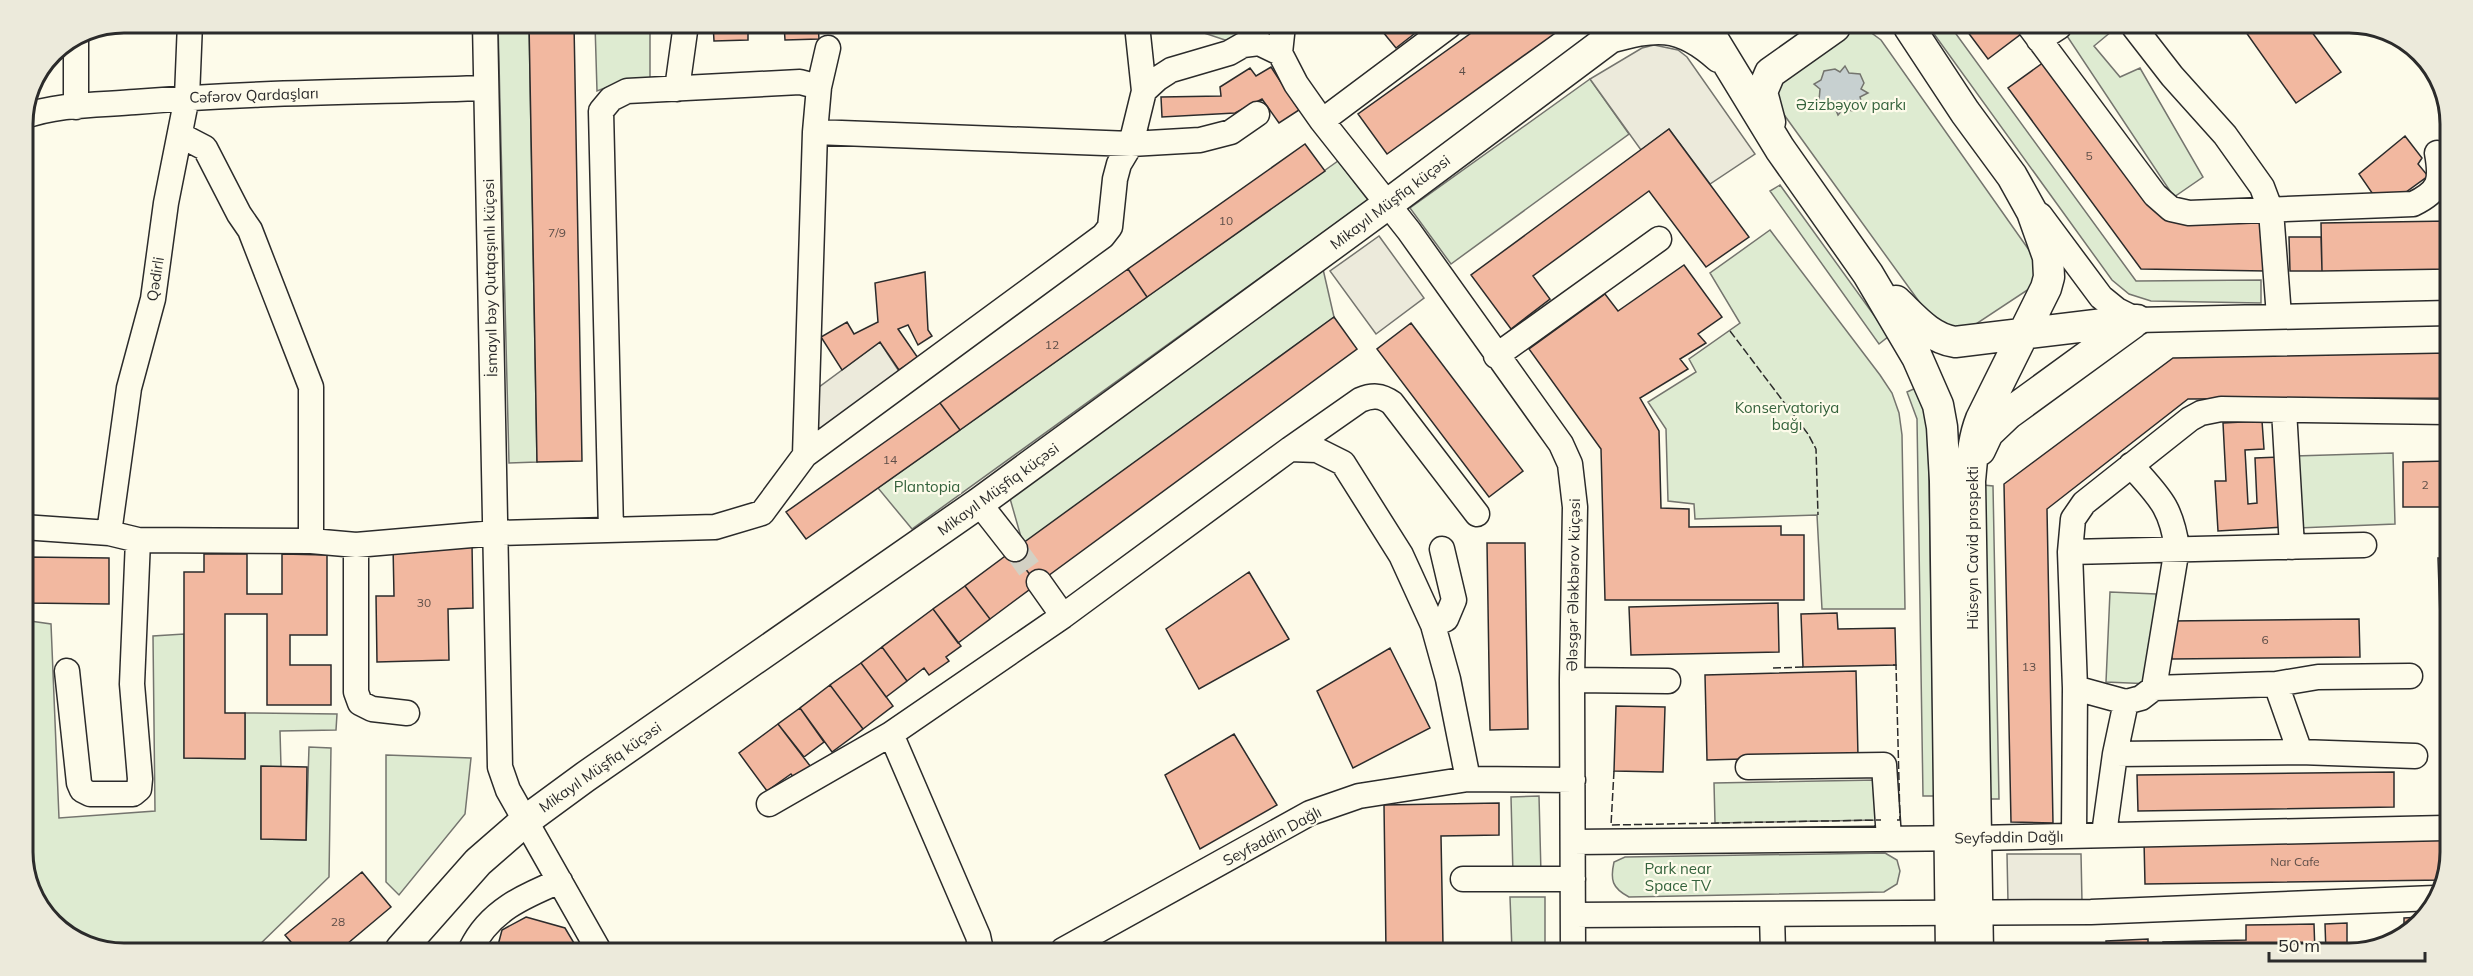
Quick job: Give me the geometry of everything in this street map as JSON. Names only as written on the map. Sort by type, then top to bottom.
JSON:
[{"type":"main road","name":"Mikayıl Müşfiq küçəsi","points":[[406,943],[478,862],[525,820],[980,503],[1388,204],[1614,33]]},
{"type":"main road","points":[[1682,33],[1704,44],[1728,65]]},
{"type":"main road","points":[[1709,33],[1780,149],[1869,274],[1929,381],[1938,405],[1957,481]]},
{"type":"main road","points":[[1731,33],[1735,57],[1756,110]]},
{"type":"main road","points":[[1780,149],[1763,103],[1762,92],[1765,80],[1778,65],[1826,33]]},
{"type":"main road","points":[[1894,33],[1965,112]]},
{"type":"main road","points":[[1914,33],[1965,112]]},
{"type":"main road","name":"Hüseyn Cavid prospekti","points":[[1965,112],[2012,176],[2032,212],[2048,257],[2049,277],[2046,288],[1977,428],[1957,481],[1964,914],[1974,943]]},
{"type":"main road","points":[[1963,342],[2035,295],[2043,281],[2048,257]]},
{"type":"main road","points":[[1869,274],[1930,333],[1946,340],[1963,342],[2137,320]]},
{"type":"main road","points":[[1957,481],[1998,423],[2137,320]]},
{"type":"main road","name":"Hüseyn Cavid prospekti","points":[[1954,943],[1964,914]]},
{"type":"street","name":"Qədirli","points":[[109,533],[129,388],[153,299],[166,203],[187,97],[190,33]]},
{"type":"street","name":"İsmayıl bəy Qutqaşınlı küçəsi","points":[[484,33],[498,754],[503,779],[595,943]]},
{"type":"street","points":[[677,89],[685,33]]},
{"type":"street","points":[[33,528],[109,533],[138,540],[311,541],[356,545],[495,533],[715,527],[762,513],[806,455],[1104,236],[1110,227],[1117,171],[1131,144],[1144,91],[1138,33]]},
{"type":"street","points":[[1144,91],[1156,79],[1171,70],[1229,53],[1244,45],[1259,44],[1280,53],[1282,33]]},
{"type":"street","points":[[1322,121],[1434,33]]},
{"type":"street","points":[[2044,33],[2154,195],[2171,209],[2189,213],[2271,212],[2414,204],[2428,197],[2440,178]]},
{"type":"street","points":[[2139,33],[2172,76],[2225,135],[2262,188],[2271,212],[2278,316]]},
{"type":"street","points":[[76,46],[76,107]]},
{"type":"street","points":[[806,455],[815,132],[819,87],[828,48]]},
{"type":"street","name":"Ələsgər Ələkbərov küçəsi","points":[[1280,53],[1296,84],[1322,121],[1388,204],[1561,444],[1570,464],[1575,507],[1572,680],[1573,943]]},
{"type":"street","points":[[611,530],[601,111],[611,99],[627,91],[800,82],[819,87]]},
{"type":"street","name":"Cəfərov Qardaşları","points":[[34,113],[187,97],[486,88]]},
{"type":"street","points":[[815,132],[1131,144],[1200,140],[1230,132],[1257,114]]},
{"type":"street","points":[[180,135],[205,148],[239,214],[250,230],[310,387],[311,541]]},
{"type":"street","points":[[2437,153],[2440,170]]},
{"type":"street","points":[[2012,176],[2095,290],[2117,310],[2137,320],[2440,313]]},
{"type":"street","points":[[1496,356],[1659,239]]},
{"type":"street","points":[[769,804],[891,734],[1063,616],[1290,449],[1369,396],[1380,396],[1392,403],[1477,514]]},
{"type":"street","points":[[2074,835],[2075,688],[2070,552],[2073,519],[2084,503],[2190,419],[2201,413],[2221,409],[2440,412]]},
{"type":"street","points":[[2284,410],[2292,547]]},
{"type":"street","points":[[1290,449],[1317,450],[1343,463],[1401,555],[1433,625],[1448,679],[1468,779]]},
{"type":"street","points":[[2131,465],[2167,507],[2174,526],[2177,548],[2154,688]]},
{"type":"street","points":[[980,503],[1015,549]]},
{"type":"street","points":[[67,671],[79,783],[82,790],[90,794],[133,794],[140,789],[132,684],[138,540]]},
{"type":"street","points":[[356,545],[356,692],[360,703],[372,709],[407,713]]},
{"type":"street","points":[[2070,552],[2364,545]]},
{"type":"street","points":[[1433,625],[1446,619],[1454,600],[1442,549]]},
{"type":"street","points":[[1039,582],[1063,616]]},
{"type":"street","points":[[2075,688],[2126,702],[2141,698],[2154,688],[2276,684],[2318,677],[2410,676]]},
{"type":"street","points":[[1572,680],[1668,681]]},
{"type":"street","points":[[2276,684],[2300,752]]},
{"type":"street","points":[[2104,834],[2115,754],[2126,702]]},
{"type":"street","points":[[891,734],[980,943]]},
{"type":"street","points":[[2115,754],[2300,752],[2415,756]]},
{"type":"street","points":[[1748,767],[1884,765],[1889,839]]},
{"type":"street","name":"Seyfəddin Dağlı","points":[[1076,943],[1310,813],[1359,796],[1468,779],[1573,780]]},
{"type":"street","name":"Seyfəddin Dağlı","points":[[1573,842],[1963,838],[2440,828]]},
{"type":"street","points":[[1463,879],[1573,879]]},
{"type":"street","points":[[474,943],[480,933],[507,906],[560,880]]},
{"type":"street","points":[[1573,915],[2091,912],[2427,898]]},
{"type":"street","points":[[1772,915],[1773,943]]},
{"type":"green space","points":[[498,33],[529,33],[537,462],[509,463]]},
{"type":"green space","points":[[595,33],[650,33],[650,80],[626,80],[597,91]]},
{"type":"green space","points":[[1204,33],[1272,33],[1270,55]]},
{"type":"green space","name":"Əzizbəyov parkı","points":[[1841,33],[1871,33],[1881,40],[2036,260],[2037,270],[2032,287],[1967,330],[1936,325],[1777,105],[1776,82]]},
{"type":"green space","points":[[1933,33],[1955,33],[2136,281],[2261,280],[2261,303],[2151,301],[2129,294],[2112,280]]},
{"type":"green space","points":[[2065,33],[2110,33],[2094,46],[2120,77],[2140,68],[2203,177],[2174,197]]},
{"type":"green space","points":[[1590,79],[1629,134],[1451,264],[1410,208]]},
{"type":"green space","name":"Plantopia","points":[[1338,161],[1368,200],[912,529],[878,488]]},
{"type":"green space","points":[[1780,185],[1889,336],[1879,344],[1770,191]]},
{"type":"green space","name":"Konservatoriya bağı","points":[[1770,230],[1892,393],[1899,413],[1902,435],[1905,609],[1822,609],[1817,515],[1695,519],[1694,504],[1668,501],[1666,429],[1648,402],[1696,372],[1689,359],[1740,323],[1710,273]]},
{"type":"green space","points":[[1323,269],[1334,317],[1023,544],[1009,495]]},
{"type":"green space","points":[[1918,387],[1928,418],[1934,796],[1923,796],[1917,419],[1907,392]]},
{"type":"green space","points":[[2393,453],[2395,524],[2298,528],[2295,456]]},
{"type":"green space","points":[[1983,485],[1993,486],[1999,799],[1988,799]]},
{"type":"green space","points":[[2110,592],[2156,594],[2152,684],[2106,682]]},
{"type":"green space","points":[[33,621],[51,624],[59,818],[155,811],[153,636],[184,634],[184,758],[245,758],[245,713],[337,714],[336,730],[280,731],[281,767],[261,767],[261,839],[306,840],[309,747],[331,748],[329,877],[261,943],[124,943],[95,938],[73,928],[45,898],[33,858]]},
{"type":"green space","points":[[386,755],[471,758],[465,814],[399,895],[386,882]]},
{"type":"green space","points":[[1878,780],[1880,820],[1715,823],[1714,783]]},
{"type":"green space","points":[[1539,796],[1541,874],[1513,875],[1511,797]]},
{"type":"green space","name":"Park near Space TV","points":[[1885,853],[1897,860],[1900,871],[1897,884],[1884,892],[1629,897],[1616,887],[1612,874],[1614,862],[1625,857]]},
{"type":"green space","points":[[1510,897],[1545,897],[1545,943],[1512,943]]},
{"type":"shaded area","points":[[1654,45],[1678,50],[1687,57],[1755,154],[1710,184],[1669,129],[1641,150],[1590,79],[1642,48]]},
{"type":"shaded area","points":[[1845,66],[1849,73],[1860,74],[1864,83],[1861,89],[1868,93],[1860,97],[1862,104],[1853,111],[1843,109],[1838,115],[1835,108],[1830,108],[1819,101],[1820,89],[1814,84],[1821,80],[1824,71],[1835,69],[1840,72]]},
{"type":"shaded area","points":[[1379,236],[1424,298],[1376,334],[1330,271]]},
{"type":"shaded area","points":[[880,342],[906,382],[805,455],[807,396]]},
{"type":"shaded area","points":[[2007,854],[2081,854],[2082,902],[2008,902]]},
{"type":"building","points":[[529,33],[574,33],[582,461],[537,462]]},
{"type":"building","points":[[714,33],[748,33],[748,40],[714,41]]},
{"type":"building","points":[[785,33],[819,33],[819,39],[785,40]]},
{"type":"building","points":[[1384,33],[1415,33],[1396,48]]},
{"type":"building","points":[[1471,33],[1555,33],[1387,154],[1358,114]]},
{"type":"building","points":[[1968,33],[2022,33],[1988,59]]},
{"type":"building","points":[[2247,33],[2313,33],[2341,72],[2296,103]]},
{"type":"building","points":[[2051,57],[2169,221],[2265,223],[2266,271],[2141,269],[2008,88]]},
{"type":"building","points":[[1271,67],[1299,110],[1279,123],[1262,99],[1235,113],[1162,117],[1161,97],[1221,96],[1220,87],[1250,68],[1256,76]]},
{"type":"building","points":[[1669,129],[1749,237],[1706,267],[1649,191],[1533,276],[1550,299],[1511,329],[1471,275]]},
{"type":"building","points":[[2405,136],[2422,158],[2418,164],[2428,176],[2395,200],[2379,203],[2359,174]]},
{"type":"building","points":[[1305,144],[1325,171],[1147,297],[1128,269]]},
{"type":"building","points":[[2440,221],[2440,269],[2322,271],[2321,223]]},
{"type":"building","points":[[2289,237],[2321,237],[2322,271],[2290,271]]},
{"type":"building","points":[[1684,265],[1722,317],[1698,334],[1706,343],[1680,359],[1688,369],[1640,398],[1659,431],[1661,508],[1689,509],[1689,527],[1781,526],[1781,535],[1804,535],[1804,600],[1605,600],[1601,449],[1529,349],[1605,294],[1618,311]]},
{"type":"building","points":[[1128,269],[1147,297],[960,430],[940,403]]},
{"type":"building","points":[[925,272],[928,330],[932,336],[918,345],[908,325],[898,329],[918,358],[899,370],[880,342],[842,370],[821,337],[847,322],[854,334],[878,322],[875,283]]},
{"type":"building","points":[[1334,317],[1357,349],[1037,584],[1012,551]]},
{"type":"building","points":[[1411,323],[1523,471],[1489,497],[1377,349]]},
{"type":"building","points":[[2440,353],[2440,398],[2188,399],[2047,509],[2053,823],[2011,822],[2004,484],[2173,358]]},
{"type":"building","points":[[940,403],[960,430],[806,539],[786,512]]},
{"type":"building","points":[[2262,421],[2264,449],[2245,450],[2248,504],[2257,503],[2255,458],[2280,457],[2284,527],[2218,531],[2215,481],[2226,481],[2223,423]]},
{"type":"building","points":[[2440,461],[2440,507],[2403,507],[2403,462]]},
{"type":"building","points":[[472,543],[473,608],[448,609],[449,660],[377,662],[376,596],[394,596],[393,545]]},
{"type":"building","points":[[1487,543],[1525,543],[1528,729],[1490,730]]},
{"type":"building","points":[[1012,551],[1037,584],[990,619],[965,586]]},
{"type":"building","points":[[204,554],[247,554],[247,594],[282,594],[282,554],[327,555],[327,635],[290,635],[290,665],[331,665],[331,705],[267,705],[267,614],[225,614],[225,713],[245,713],[245,759],[184,758],[184,572],[204,572]]},
{"type":"building","points":[[33,557],[109,558],[109,604],[33,603]]},
{"type":"building","points":[[2438,558],[2440,558],[2440,617]]},
{"type":"building","points":[[1249,572],[1289,639],[1199,689],[1166,629]]},
{"type":"building","points":[[965,586],[990,619],[958,643],[933,609]]},
{"type":"building","points":[[1778,603],[1779,652],[1631,655],[1629,607]]},
{"type":"building","points":[[933,609],[961,646],[946,657],[949,661],[929,675],[924,668],[907,681],[882,647]]},
{"type":"building","points":[[1837,613],[1838,629],[1895,628],[1896,665],[1803,667],[1801,614]]},
{"type":"building","points":[[2359,619],[2360,657],[2172,659],[2171,621]]},
{"type":"building","points":[[882,647],[907,681],[886,697],[861,663]]},
{"type":"building","points":[[1390,648],[1430,728],[1353,768],[1317,691]]},
{"type":"building","points":[[861,663],[893,706],[863,729],[830,685]]},
{"type":"building","points":[[1856,671],[1858,756],[1707,760],[1705,675]]},
{"type":"building","points":[[830,685],[863,729],[832,752],[800,708]]},
{"type":"building","points":[[1616,706],[1665,707],[1663,772],[1614,771]]},
{"type":"building","points":[[800,708],[824,742],[804,757],[778,724]]},
{"type":"building","points":[[778,724],[814,771],[798,783],[791,774],[767,791],[739,753]]},
{"type":"building","points":[[1234,734],[1277,805],[1200,849],[1165,775]]},
{"type":"building","points":[[261,766],[307,767],[306,840],[261,839]]},
{"type":"building","points":[[2394,772],[2394,807],[2138,811],[2137,775]]},
{"type":"building","points":[[1499,803],[1499,835],[1441,836],[1443,943],[1386,943],[1384,805]]},
{"type":"building","points":[[2440,837],[2440,852],[2435,880],[2145,884],[2144,841]]},
{"type":"building","points":[[362,872],[391,907],[348,943],[292,943],[285,935]]},
{"type":"building","points":[[526,917],[565,928],[574,943],[499,943],[502,930]]},
{"type":"building","points":[[2347,923],[2347,943],[2326,943],[2325,924]]},
{"type":"building","points":[[2314,924],[2315,943],[2163,943],[2246,940],[2246,925]]},
{"type":"building","points":[[2148,939],[2148,943],[2106,943],[2106,941]]},
{"type":"tunnel","points":[[1015,549],[1039,582]]},
{"type":"fence","points":[[1730,331],[1808,434],[1816,449],[1818,515]]},
{"type":"fence","points":[[1893,665],[1896,665],[1900,820],[1897,820]]},
{"type":"fence","points":[[1773,668],[1806,667]]},
{"type":"fence","points":[[1614,771],[1611,825],[1881,820]]}]
